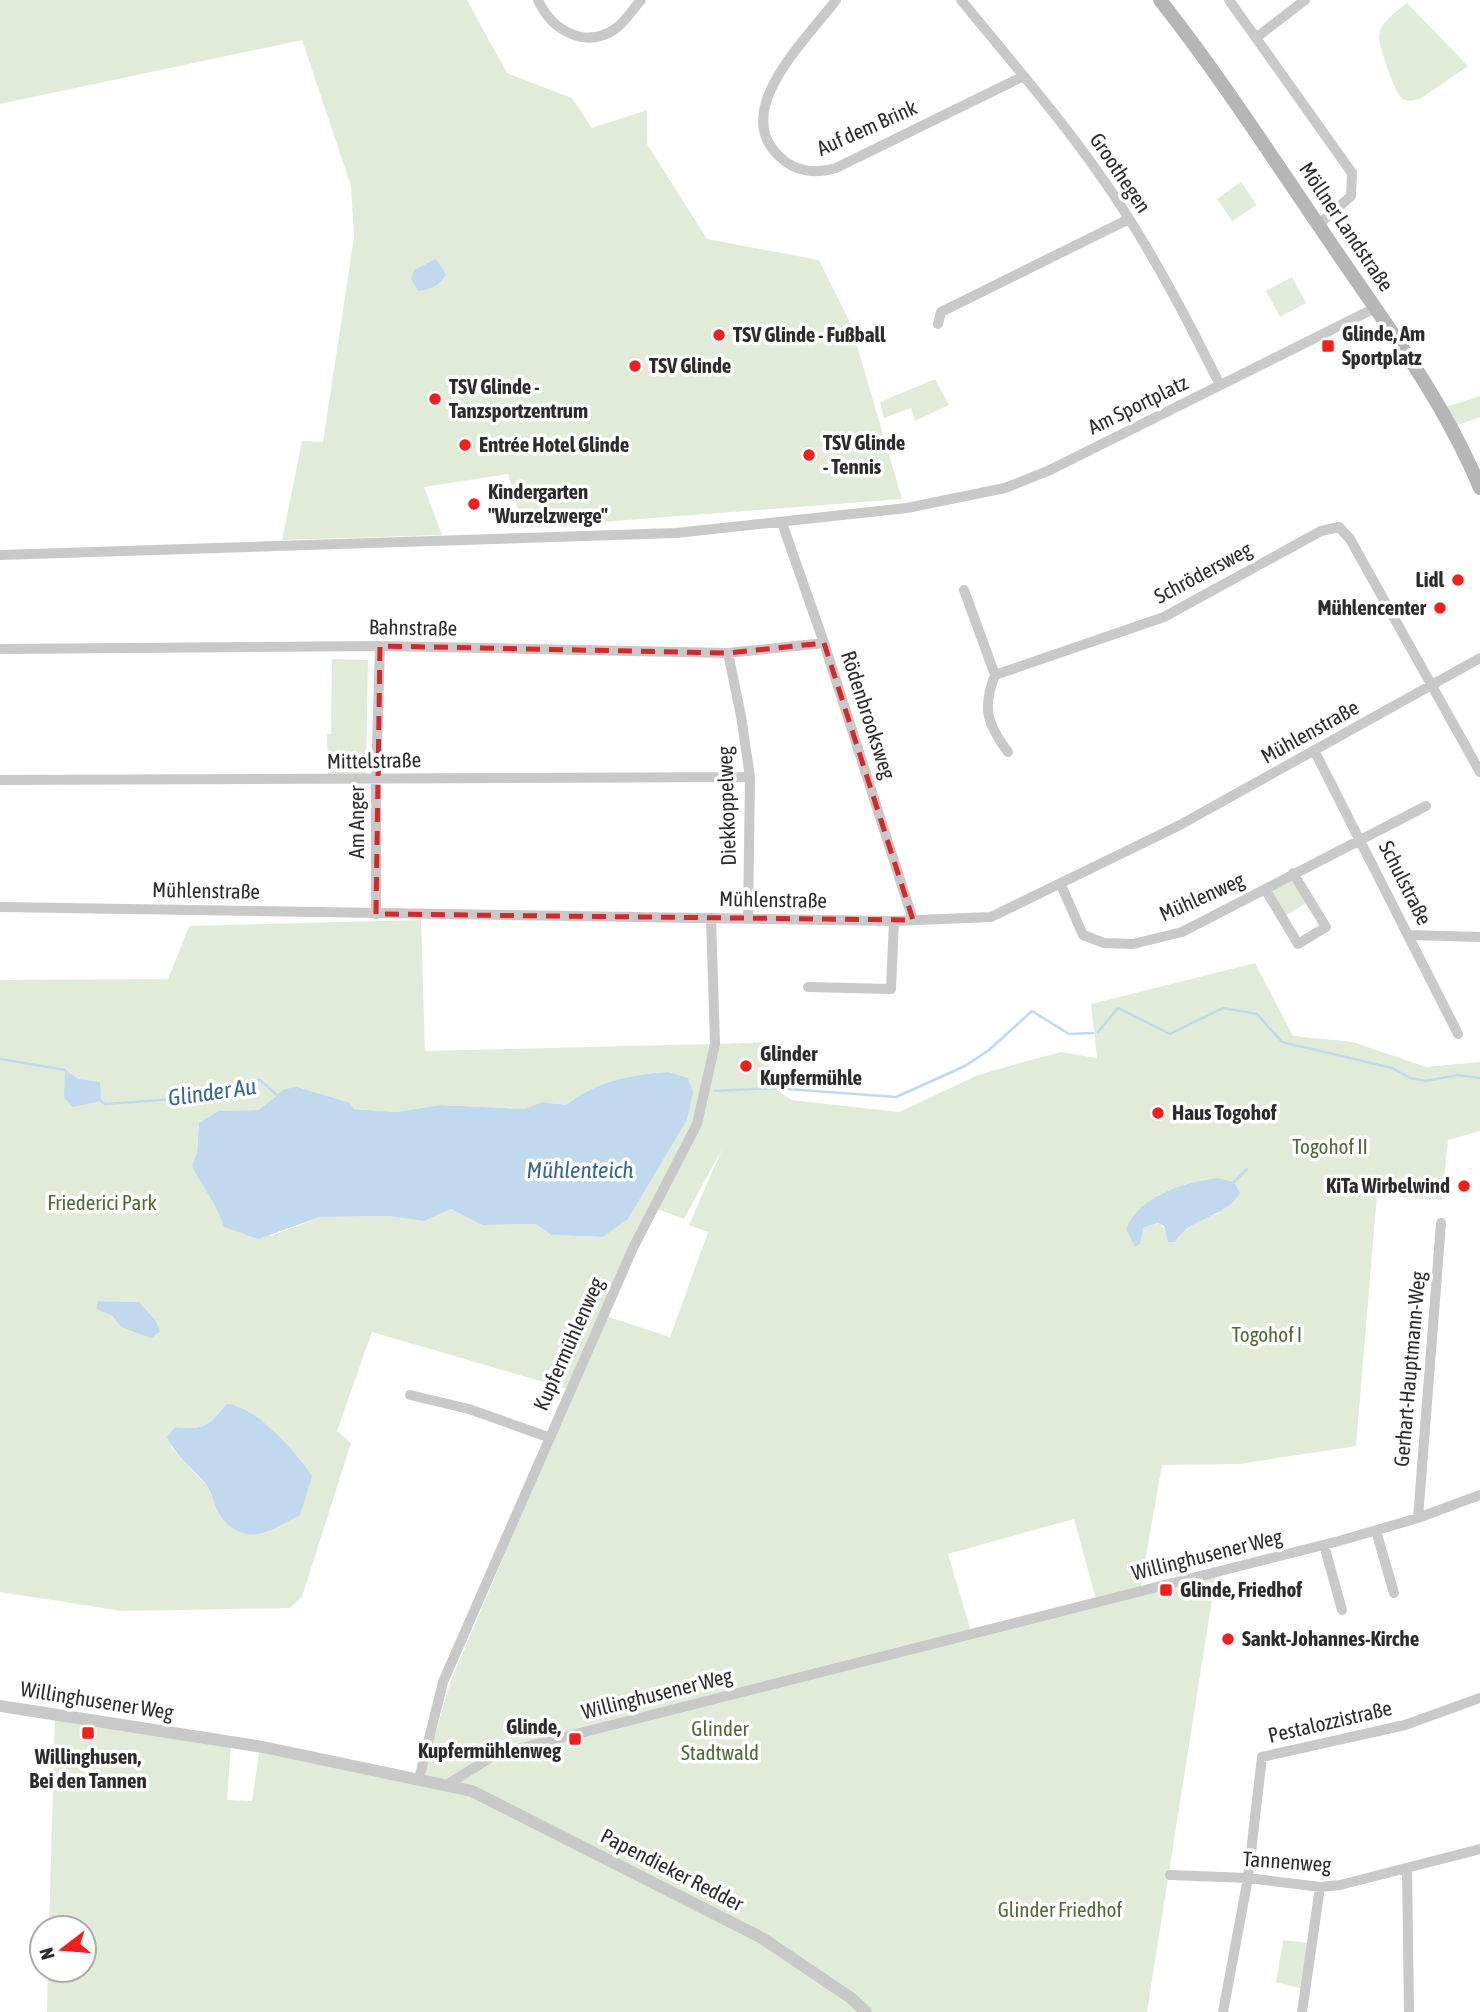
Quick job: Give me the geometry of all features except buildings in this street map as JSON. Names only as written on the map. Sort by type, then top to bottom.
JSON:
[{"type":"main road","name":"Möllner Landstraße","points":[[1160,0],[1247,118],[1444,413],[1480,488]]},
{"type":"street","points":[[538,0],[551,22],[562,30],[593,37],[615,29],[641,0]]},
{"type":"street","name":"Auf dem Brink","points":[[836,0],[770,88],[763,106],[763,125],[769,144],[781,159],[798,168],[817,172],[836,168],[1024,76]]},
{"type":"street","name":"Groothegen","points":[[961,0],[1074,139],[1129,219],[1174,295],[1220,385]]},
{"type":"street","points":[[1229,0],[1352,173],[1351,196],[1318,225]]},
{"type":"street","points":[[1257,37],[1305,0]]},
{"type":"street","points":[[938,324],[941,312],[1129,219]]},
{"type":"street","name":"Am Sportplatz","points":[[0,555],[676,533],[907,508],[992,491],[1026,480],[1375,308]]},
{"type":"street","name":"Rödenbrooksweg","points":[[782,523],[824,643],[913,920]]},
{"type":"street","name":"Schrödersweg","points":[[995,675],[1164,617],[1321,531],[1339,527],[1350,539],[1432,683]]},
{"type":"street","points":[[964,590],[995,675],[986,699],[989,719],[1008,752]]},
{"type":"street","name":"Bahnstraße","points":[[0,649],[380,646],[728,653],[824,643]]},
{"type":"street","name":"Am Anger","points":[[376,914],[380,646]]},
{"type":"street","name":"Diekkoppelweg","points":[[728,653],[750,777],[748,919]]},
{"type":"street","name":"Mühlenstraße","points":[[0,907],[894,921],[991,917],[1061,886],[1315,752],[1480,658]]},
{"type":"street","points":[[1432,683],[1480,772]]},
{"type":"street","name":"Schulstraße","points":[[1315,752],[1458,1034]]},
{"type":"street","name":"Mittelstraße","points":[[0,780],[750,777]]},
{"type":"street","name":"Mühlenweg","points":[[1061,886],[1083,935],[1104,943],[1133,944],[1182,932],[1426,806]]},
{"type":"street","name":"Mühlenweg","points":[[1265,889],[1298,944],[1326,928],[1293,873]]},
{"type":"street","name":"Kupfermühlenweg","points":[[419,1779],[443,1682],[469,1628],[548,1437],[633,1248],[697,1124],[715,1044],[711,918]]},
{"type":"street","points":[[808,987],[891,989],[894,921]]},
{"type":"street","points":[[1410,935],[1480,937]]},
{"type":"street","name":"Gerhart-Hauptmann-Weg","points":[[1418,1518],[1441,1223]]},
{"type":"street","points":[[410,1395],[469,1409],[548,1437]]},
{"type":"street","name":"Willinghusener Weg","points":[[0,1706],[263,1747],[448,1784],[493,1756],[517,1749],[1324,1545],[1418,1518],[1480,1495]]},
{"type":"street","points":[[1376,1531],[1394,1593]]},
{"type":"street","points":[[1324,1545],[1342,1610]]},
{"type":"street","name":"Pestalozzistraße","points":[[1248,1878],[1262,1757],[1405,1725],[1480,1698]]},
{"type":"street","name":"Papendieker Redder","points":[[448,1784],[472,1791],[579,1843],[762,1938],[851,1998],[866,2012]]},
{"type":"street","name":"Tannenweg","points":[[1170,1875],[1248,1878],[1320,1887],[1340,1885],[1480,1849]]},
{"type":"street","points":[[1408,1868],[1409,2012]]},
{"type":"street","points":[[1223,2012],[1248,1878]]},
{"type":"street","points":[[1302,2012],[1320,1887]]},
{"type":"highlighted area","points":[[824,643],[913,920],[376,914],[380,646],[728,653]]},
{"type":"green space","points":[[0,0],[467,0],[507,73],[572,98],[592,128],[647,110],[647,144],[707,239],[819,260],[850,322],[902,499],[523,528],[508,474],[424,487],[442,535],[282,540],[302,441],[323,442],[354,237],[351,186],[302,40],[0,104]]},
{"type":"green space","points":[[1407,3],[1468,66],[1420,99],[1409,101],[1403,99],[1396,89],[1384,60],[1379,37],[1386,22]]},
{"type":"green space","points":[[1241,182],[1257,205],[1232,221],[1217,199]]},
{"type":"green space","points":[[1292,277],[1306,303],[1280,317],[1266,291]]},
{"type":"green space","points":[[935,379],[949,405],[915,421],[911,408],[884,418],[880,402]]},
{"type":"green space","points":[[1480,396],[1480,417],[1453,427],[1442,408]]},
{"type":"green space","points":[[332,659],[368,660],[366,775],[328,776],[327,734],[331,734]]},
{"type":"green space","points":[[1293,873],[1310,901],[1282,918],[1265,889]]},
{"type":"green space","name":"Friederici Park","points":[[421,920],[425,1051],[712,1044],[694,1124],[567,1389],[372,1332],[337,1431],[351,1443],[302,1597],[290,1608],[122,1611],[0,1592],[0,980],[168,979],[189,926]],"holes":[[[668,1072],[687,1120],[628,1219],[603,1237],[551,1235],[536,1224],[482,1225],[451,1209],[424,1221],[387,1216],[320,1217],[271,1236],[221,1212],[192,1166],[197,1152],[199,1123],[218,1111],[258,1110],[277,1095],[354,1109],[396,1112],[440,1105],[525,1109],[542,1102],[566,1105],[601,1085],[640,1075]],[[98,1301],[139,1302],[121,1327]],[[226,1404],[222,1518],[207,1486],[171,1447],[175,1427],[199,1427],[210,1422]]]},
{"type":"green space","name":"Glinder Stadtwald","points":[[1255,963],[1293,1036],[1353,1042],[1426,1067],[1480,1062],[1480,1131],[1448,1140],[1442,1200],[1377,1195],[1356,1446],[1239,1464],[1162,1465],[1140,1591],[1097,1603],[1074,1519],[948,1554],[973,1638],[1216,1574],[1147,2012],[47,2012],[48,1984],[98,1984],[98,1914],[49,1914],[55,1714],[231,1746],[227,1800],[252,1801],[259,1752],[423,1776],[450,1683],[606,1316],[670,1337],[708,1232],[689,1225],[722,1149],[684,1219],[657,1209],[697,1124],[715,1044],[770,1042],[769,1085],[792,1100],[899,1112],[978,1075],[1027,1061],[1061,1052],[1097,1058],[1091,1004]],"holes":[[[1159,1194],[1220,1213],[1203,1218],[1179,1235],[1167,1232],[1159,1223],[1143,1228],[1140,1236],[1146,1207]]]},
{"type":"green space","points":[[1283,1940],[1308,1943],[1303,1989],[1276,1982]]},
{"type":"water","points":[[436,259],[446,274],[435,286],[418,291],[411,279],[414,270]]},
{"type":"water","points":[[65,1070],[78,1079],[100,1082],[101,1101],[73,1107],[64,1098]]},
{"type":"water","name":"Mühlenteich","points":[[668,1072],[688,1078],[693,1092],[687,1120],[628,1219],[603,1237],[551,1235],[536,1224],[482,1225],[451,1209],[424,1221],[387,1216],[320,1217],[258,1239],[224,1227],[192,1166],[197,1152],[199,1123],[218,1111],[258,1110],[285,1089],[297,1087],[350,1103],[354,1109],[396,1112],[440,1105],[525,1109],[542,1102],[566,1105],[601,1085],[640,1075]]},
{"type":"water","points":[[1217,1178],[1234,1182],[1240,1193],[1226,1208],[1189,1227],[1175,1242],[1168,1242],[1164,1226],[1158,1223],[1143,1228],[1140,1244],[1135,1247],[1126,1229],[1141,1207],[1177,1187]]},
{"type":"water","points":[[98,1301],[139,1302],[156,1321],[160,1332],[151,1338],[121,1327],[111,1315],[96,1309]]},
{"type":"water","points":[[226,1404],[249,1412],[274,1431],[312,1476],[300,1515],[270,1530],[251,1534],[241,1533],[231,1527],[217,1510],[208,1487],[179,1456],[167,1437],[175,1427],[192,1428],[205,1425],[215,1418]]},
{"type":"waterway","points":[[1098,1032],[1118,1008],[1170,1034],[1223,1008],[1257,1014],[1282,1042],[1392,1068],[1410,1078],[1426,1081],[1458,1075],[1480,1078]]},
{"type":"waterway","points":[[714,1091],[774,1088],[896,1097],[965,1066],[989,1050],[1032,1011],[1069,1034],[1093,1033]]},
{"type":"waterway","name":"Glinder Au","points":[[0,1059],[65,1070]]},
{"type":"waterway","name":"Glinder Au","points":[[101,1101],[105,1104],[204,1097],[218,1087],[260,1080],[277,1095]]},
{"type":"waterway","points":[[1234,1182],[1247,1169]]},
{"type":"place","name":"TSV Glinde - Fußball","points":[[719,335]]},
{"type":"place","name":"Glinde, Am Sportplatz","points":[[1328,346]]},
{"type":"place","name":"TSV Glinde","points":[[635,366]]},
{"type":"place","name":"TSV Glinde - Tanzsportzentrum","points":[[435,399]]},
{"type":"place","name":"Entrée Hotel Glinde","points":[[465,445]]},
{"type":"place","name":"TSV Glinde - Tennis","points":[[809,455]]},
{"type":"place","name":"Kindergarten \"Wurzelzwerge\"","points":[[474,504]]},
{"type":"place","name":"Lidl","points":[[1458,580]]},
{"type":"place","name":"Mühlencenter","points":[[1440,608]]},
{"type":"place","name":"Glinder Kupfermühle","points":[[746,1066]]},
{"type":"place","name":"Haus Togohof","points":[[1158,1113]]},
{"type":"place","name":"KiTa Wirbelwind","points":[[1464,1186]]},
{"type":"place","name":"Glinde, Friedhof","points":[[1166,1590]]},
{"type":"place","name":"Sankt-Johannes-Kirche","points":[[1228,1639]]},
{"type":"place","name":"Willinghusen, Bei den Tannen","points":[[88,1733]]},
{"type":"place","name":"Glinde, Kupfermühlenweg","points":[[575,1739]]},
{"type":"park label","name":"Togohof II","points":[[1330,1147]]},
{"type":"park label","name":"Togohof I","points":[[1267,1335]]},
{"type":"park label","name":"Glinder Friedhof","points":[[1060,1910]]}]
